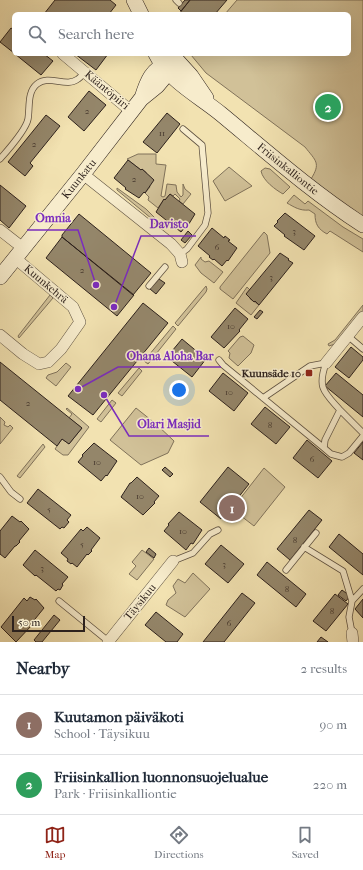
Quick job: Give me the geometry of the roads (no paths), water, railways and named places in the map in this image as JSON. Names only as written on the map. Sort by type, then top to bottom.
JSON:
[{"type":"main road","points":[[134,0],[140,12]]},
{"type":"main road","name":"Kuunkatu","points":[[0,277],[84,174],[142,99],[148,80],[166,61]]},
{"type":"main road","name":"Friisinkalliontie","points":[[166,61],[182,85],[310,187],[363,225]]},
{"type":"street","name":"Kääntöpiiri","points":[[65,56],[132,112]]},
{"type":"street","points":[[84,174],[171,244],[181,258]]},
{"type":"street","points":[[0,230],[19,253]]},
{"type":"street","name":"Kuunkehrä","points":[[0,335],[23,354],[39,364],[48,362],[60,349],[80,322],[74,307],[19,253]]},
{"type":"street","points":[[326,363],[363,317]]},
{"type":"street","name":"Täysikuu","points":[[108,642],[173,562]]},
{"type":"lane","points":[[0,159],[15,142],[26,125],[32,88],[36,84],[45,80],[69,83],[78,80],[85,72]]},
{"type":"lane","points":[[181,258],[205,226],[208,213],[202,145],[183,129]]},
{"type":"lane","points":[[149,286],[165,267]]},
{"type":"lane","points":[[348,336],[363,349]]},
{"type":"lane","points":[[219,360],[223,365],[330,454],[342,457],[349,453],[363,436]]},
{"type":"lane","points":[[263,398],[310,366],[326,363]]},
{"type":"lane","points":[[326,363],[322,374],[324,391],[340,410],[363,433]]},
{"type":"lane","points":[[324,448],[325,440],[340,410]]},
{"type":"lane","points":[[0,477],[11,492],[20,499]]},
{"type":"lane","points":[[173,562],[193,553],[210,534],[218,530]]},
{"type":"lane","points":[[286,570],[316,533]]},
{"type":"lane","points":[[304,547],[343,571],[352,600],[349,617],[353,637]]},
{"type":"lane","points":[[352,600],[363,589]]},
{"type":"lane","points":[[59,601],[108,642]]},
{"type":"place","name":"Friisinkallion luonnonsuojelualue","points":[[328,107]]},
{"type":"place","name":"Omnia","points":[[96,285]]},
{"type":"place","name":"Davisto","points":[[114,307]]},
{"type":"place","name":"Kuunsäde 10","points":[[309,373]]},
{"type":"place","name":"Ohana Aloha Bar","points":[[78,389]]},
{"type":"place","name":"Olari Masjid","points":[[104,395]]},
{"type":"place","name":"Kuutamon päiväkoti","points":[[232,508]]}]
